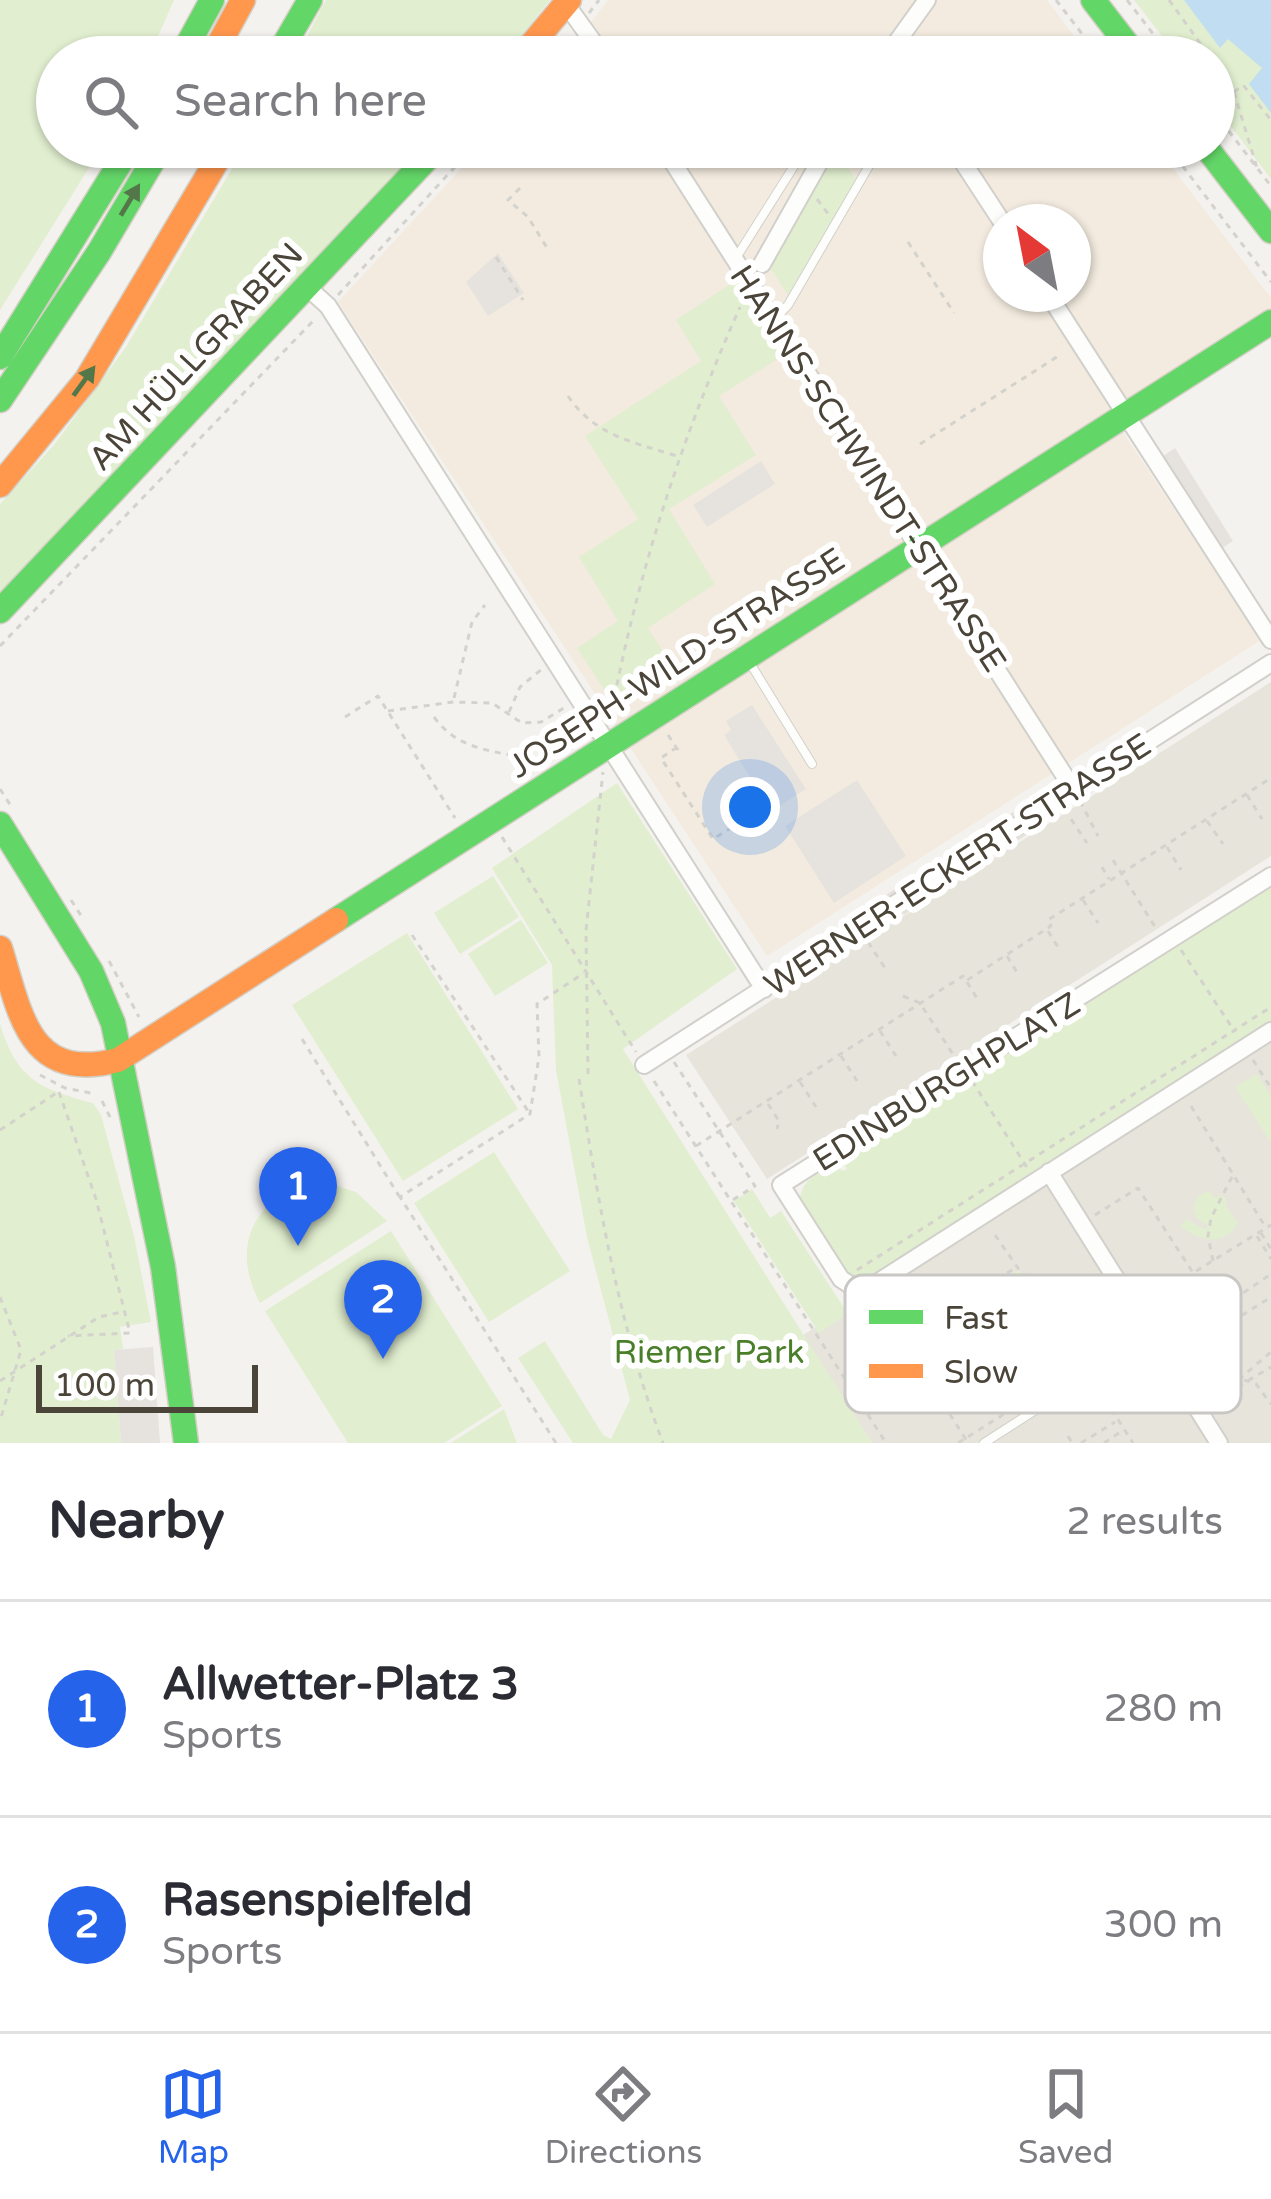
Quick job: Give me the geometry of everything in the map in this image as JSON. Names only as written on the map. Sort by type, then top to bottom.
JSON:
[{"type":"main road","points":[[174,36],[190,0]]},
{"type":"main road","points":[[192,36],[212,0]]},
{"type":"main road","points":[[223,36],[243,0]]},
{"type":"main road","points":[[289,36],[310,0]]},
{"type":"main road","points":[[1093,0],[1121,36]]},
{"type":"main road","points":[[539,36],[568,1]]},
{"type":"main road","points":[[96,206],[102,168]]},
{"type":"main road","points":[[0,357],[118,168]]},
{"type":"main road","points":[[0,400],[149,168]]},
{"type":"main road","points":[[0,485],[87,379],[213,168]]},
{"type":"main road","name":"AM HÜLLGRABEN","points":[[0,611],[418,168]]},
{"type":"main road","points":[[1222,168],[1271,231]]},
{"type":"main road","name":"JOSEPH-WILD-STRASSE","points":[[118,1060],[1271,322]]},
{"type":"main road","points":[[0,824],[91,971],[112,1023],[163,1267],[186,1443]]},
{"type":"main road","points":[[0,948],[25,1017],[45,1053],[61,1065],[82,1071],[118,1060]]},
{"type":"street","points":[[903,36],[927,0]]},
{"type":"street","points":[[568,1],[590,36]]},
{"type":"street","name":"HANNS-SCHWINDT-STRASSE","points":[[676,168],[1073,789]]},
{"type":"street","points":[[762,264],[816,168]]},
{"type":"street","points":[[966,168],[989,204]]},
{"type":"street","points":[[306,286],[328,306],[764,988]]},
{"type":"street","points":[[1060,312],[1271,640]]},
{"type":"street","name":"WERNER-ECKERT-STRASSE","points":[[644,1065],[1271,663]]},
{"type":"street","name":"EDINBURGHPLATZ","points":[[841,1280],[781,1186],[1271,876]]},
{"type":"street","points":[[889,1275],[1271,1031]]},
{"type":"street","points":[[1042,1177],[1112,1275]]},
{"type":"street","points":[[841,1280],[845,1282]]},
{"type":"street","points":[[1207,1413],[1219,1443]]},
{"type":"lane","points":[[735,260],[793,168]]},
{"type":"lane","points":[[774,320],[788,305],[868,168]]},
{"type":"lane","points":[[746,657],[812,764]]},
{"type":"lane","points":[[985,1443],[1032,1413]]},
{"type":"path","points":[[1056,0],[1084,36]]},
{"type":"path","points":[[1126,0],[1154,36]]},
{"type":"path","points":[[1169,0],[1195,36]]},
{"type":"path","points":[[1235,91],[1244,86],[1271,121]]},
{"type":"path","points":[[1235,95],[1257,168]]},
{"type":"path","points":[[1235,139],[1271,186]]},
{"type":"path","points":[[0,646],[328,306],[454,168]]},
{"type":"path","points":[[1184,168],[1271,282]]},
{"type":"path","points":[[520,188],[508,200],[528,217],[549,251]]},
{"type":"path","points":[[908,242],[954,313]]},
{"type":"path","points":[[496,257],[523,300]]},
{"type":"path","points":[[612,709],[646,556],[677,456],[740,307]]},
{"type":"path","points":[[920,444],[1060,355]]},
{"type":"path","points":[[568,396],[589,423],[611,436],[677,456]]},
{"type":"path","points":[[453,701],[472,622],[485,605]]},
{"type":"path","points":[[508,714],[520,687],[555,661]]},
{"type":"path","points":[[345,717],[377,696],[456,820]]},
{"type":"path","points":[[388,711],[453,701],[492,703],[522,723],[541,722],[579,698]]},
{"type":"path","points":[[434,717],[446,734],[462,744],[525,758],[532,770]]},
{"type":"path","points":[[667,733],[677,749],[661,758],[713,839],[731,828]]},
{"type":"path","points":[[588,1074],[586,972],[592,848],[603,772]]},
{"type":"path","points":[[966,981],[1047,929],[1051,926],[1048,920],[1271,778]]},
{"type":"path","points":[[1073,789],[1098,836]]},
{"type":"path","points":[[1246,794],[1262,819]]},
{"type":"path","points":[[1071,819],[1087,843]]},
{"type":"path","points":[[1206,819],[1222,844]]},
{"type":"path","points":[[502,837],[845,1380]]},
{"type":"path","points":[[1166,845],[1181,870]]},
{"type":"path","points":[[1113,860],[1234,1031]]},
{"type":"path","points":[[1102,867],[1110,880]]},
{"type":"path","points":[[1082,898],[1098,923]]},
{"type":"path","points":[[1047,929],[1058,947]]},
{"type":"path","points":[[412,935],[530,1114]]},
{"type":"path","points":[[1006,955],[1018,974]]},
{"type":"path","points":[[400,1197],[530,1114],[539,1057],[537,1004],[586,972]]},
{"type":"path","points":[[695,1147],[963,976],[978,1000]]},
{"type":"path","points":[[903,996],[920,1003],[1024,1163],[1042,1177]]},
{"type":"path","points":[[849,1275],[1271,1007]]},
{"type":"path","points":[[879,1029],[896,1056]]},
{"type":"path","points":[[302,1039],[556,1443]]},
{"type":"path","points":[[1245,1048],[1271,1088]]},
{"type":"path","points":[[667,1052],[755,1186],[730,1202]]},
{"type":"path","points":[[840,1054],[857,1081]]},
{"type":"path","points":[[579,1079],[605,1230],[663,1443]]},
{"type":"path","points":[[799,1081],[816,1107]]},
{"type":"path","points":[[0,1130],[65,1088],[96,1094]]},
{"type":"path","points":[[59,1092],[96,1199],[130,1333],[68,1336]]},
{"type":"path","points":[[766,1102],[778,1121],[777,1129]]},
{"type":"path","points":[[1191,1106],[1271,1249]]},
{"type":"path","points":[[1213,1261],[1208,1236],[1211,1218],[1233,1174]]},
{"type":"path","points":[[1092,1216],[1138,1188],[1194,1273],[1264,1230]]},
{"type":"path","points":[[1264,1230],[1271,1259]]},
{"type":"path","points":[[994,1235],[1025,1274]]},
{"type":"path","points":[[903,1266],[909,1275]]},
{"type":"path","points":[[1005,1275],[1016,1268]]},
{"type":"path","points":[[1241,1292],[1271,1274]]},
{"type":"path","points":[[841,1280],[845,1277]]},
{"type":"path","points":[[0,1297],[21,1350],[0,1421]]},
{"type":"path","points":[[1241,1315],[1271,1297]]},
{"type":"path","points":[[0,1381],[99,1318],[122,1312]]},
{"type":"path","points":[[1241,1375],[1271,1352]]},
{"type":"path","points":[[1255,1363],[1270,1369]]},
{"type":"path","points":[[1241,1385],[1270,1369]]},
{"type":"path","points":[[1241,1378],[1256,1384],[1270,1401]]},
{"type":"path","points":[[866,1413],[886,1443]]},
{"type":"path","points":[[950,1413],[966,1441]]},
{"type":"path","points":[[958,1443],[1008,1413]]},
{"type":"path","points":[[1113,1413],[1132,1443]]},
{"type":"path","points":[[1081,1443],[1118,1420]]},
{"type":"path","points":[[1104,1443],[1124,1430]]},
{"type":"path","points":[[1068,1436],[1072,1443]]},
{"type":"shaded area","points":[[608,0],[1047,0],[1074,36],[580,36]]},
{"type":"shaded area","points":[[462,168],[1173,168],[1271,298],[1271,308],[1108,410],[1261,640],[767,956],[338,302]]},
{"type":"shaded area","points":[[498,253],[524,293],[488,316],[466,282]]},
{"type":"shaded area","points":[[1175,448],[1233,541],[1221,549],[1163,456]]},
{"type":"shaded area","points":[[761,461],[775,484],[707,527],[693,505]]},
{"type":"shaded area","points":[[1271,682],[1271,856],[767,1179],[686,1055]]},
{"type":"shaded area","points":[[752,705],[806,789],[771,811],[724,735],[731,730],[726,721]]},
{"type":"shaded area","points":[[857,780],[906,856],[834,903],[785,826]]},
{"type":"shaded area","points":[[1035,798],[1041,801],[867,912],[869,906]]},
{"type":"shaded area","points":[[1053,812],[1051,819],[904,915],[899,909]]},
{"type":"shaded area","points":[[1271,1041],[1271,1443],[872,1443],[853,1413],[1241,1413],[1241,1275],[899,1275]]},
{"type":"shaded area","points":[[845,1309],[845,1401],[803,1335]]},
{"type":"shaded area","points":[[153,1347],[160,1443],[121,1443],[114,1350]]},
{"type":"green space","points":[[0,0],[174,0],[158,36],[36,36],[36,168],[89,168],[0,310]]},
{"type":"green space","points":[[326,0],[550,0],[521,36],[307,36]]},
{"type":"green space","points":[[1134,0],[1271,0],[1271,179],[1235,132],[1235,36],[1162,36]]},
{"type":"green space","points":[[233,168],[401,168],[0,598],[0,504],[54,445],[126,347]]},
{"type":"green space","points":[[822,168],[848,168],[856,180],[788,295],[767,263]]},
{"type":"green space","points":[[735,281],[782,356],[719,396],[756,455],[669,509],[715,584],[648,628],[675,670],[617,709],[577,648],[618,621],[579,557],[638,519],[585,436],[701,361],[676,320]]},
{"type":"green space","name":"Riemer Park","points":[[617,783],[737,969],[623,1049],[845,1400],[845,1413],[853,1413],[872,1443],[573,1443],[518,1358],[545,1341],[603,1435],[611,1439],[630,1400],[587,1237],[556,1070],[552,965],[492,868]]},
{"type":"green space","points":[[493,876],[519,917],[460,954],[434,913]]},
{"type":"green space","name":"Riemer Park","points":[[1271,883],[1271,1021],[875,1275],[844,1273],[800,1204],[811,1179],[836,1163],[842,1171],[847,1169],[842,1159]]},
{"type":"green space","points":[[521,920],[548,963],[495,996],[468,954]]},
{"type":"green space","points":[[407,933],[518,1109],[403,1181],[292,1005]]},
{"type":"green space","points":[[0,1024],[23,1070],[45,1087],[93,1103],[101,1115],[134,1236],[151,1322],[120,1327],[123,1349],[114,1350],[121,1443],[0,1443]]},
{"type":"green space","points":[[1257,1074],[1271,1096],[1271,1143],[1235,1087]]},
{"type":"green space","points":[[494,1152],[570,1271],[489,1322],[414,1203]]},
{"type":"green space","points":[[331,1184],[356,1192],[387,1221],[260,1303],[247,1258],[257,1220],[286,1194]]},
{"type":"green space","points":[[752,1189],[770,1218],[781,1211],[845,1316],[819,1333],[734,1201]]},
{"type":"green space","points":[[1208,1191],[1215,1198],[1227,1199],[1226,1206],[1238,1223],[1225,1236],[1211,1240],[1180,1226],[1186,1219],[1207,1230],[1193,1208],[1198,1196]]},
{"type":"green space","points":[[391,1231],[502,1406],[444,1443],[348,1443],[265,1311]]},
{"type":"green space","points":[[504,1409],[517,1443],[451,1443]]},
{"type":"water","points":[[1184,0],[1271,0],[1271,113],[1249,84],[1262,68],[1235,45],[1235,36],[1211,36]]},
{"type":"traffic: fast","points":[[192,36],[212,0]]},
{"type":"traffic: fast","points":[[289,36],[310,0]]},
{"type":"traffic: fast","points":[[1093,0],[1121,36]]},
{"type":"traffic: fast","points":[[0,357],[117,168]]},
{"type":"traffic: fast","points":[[0,400],[149,168]]},
{"type":"traffic: fast","points":[[0,611],[418,168]]},
{"type":"traffic: fast","points":[[1222,168],[1271,231]]},
{"type":"traffic: fast","points":[[336,920],[1271,322]]},
{"type":"traffic: fast","points":[[0,824],[91,971],[113,1023],[163,1267],[186,1443]]},
{"type":"traffic: slow","points":[[223,36],[243,0]]},
{"type":"traffic: slow","points":[[539,36],[569,0]]},
{"type":"traffic: slow","points":[[0,485],[87,379],[213,168]]},
{"type":"traffic: slow","points":[[0,948],[34,1038],[47,1053],[88,1065],[118,1060],[336,920]]},
{"type":"place","name":"Allwetter-Platz 3","points":[[298,1246]]},
{"type":"place","name":"Rasenspielfeld","points":[[383,1359]]}]
